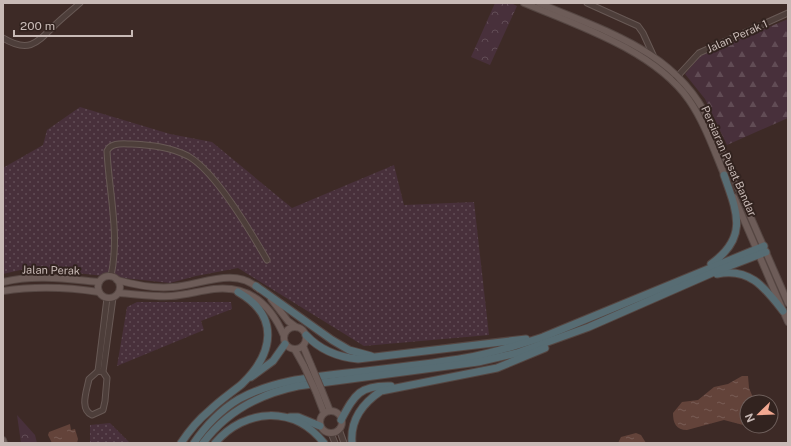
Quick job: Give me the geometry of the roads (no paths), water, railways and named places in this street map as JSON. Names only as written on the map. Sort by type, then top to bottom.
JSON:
[{"type":"highway","points":[[352,443],[352,430],[356,419],[369,399],[381,391],[399,386],[497,368],[702,274],[726,252],[736,234],[738,222],[737,212],[724,175]]},
{"type":"highway","points":[[194,443],[213,421],[229,406],[240,399],[275,385],[321,376],[466,358],[543,336],[762,250]]},
{"type":"highway","points":[[702,274],[732,273],[750,277],[764,286],[783,311]]},
{"type":"highway","points":[[256,286],[332,340],[349,350],[376,357]]},
{"type":"highway","points":[[238,292],[251,299],[259,308],[265,316],[268,328],[266,350],[262,360],[241,384]]},
{"type":"highway","points":[[203,443],[221,422],[243,406],[277,391],[298,386],[478,362],[517,353],[589,327]]},
{"type":"highway","points":[[306,335],[314,343],[334,355],[358,359],[543,336]]},
{"type":"highway","points":[[181,443],[207,412],[241,384],[273,361],[284,340]]},
{"type":"highway","points":[[341,420],[354,398],[363,389],[375,385],[399,386]]},
{"type":"highway","points":[[285,416],[309,429],[324,443]]},
{"type":"highway","points":[[215,443],[222,434],[238,423],[261,417],[298,417],[320,426]]},
{"type":"main road","name":"Persiaran Pusat Bandar","points":[[524,3],[629,49],[673,82],[693,106],[724,175],[788,303]]},
{"type":"main road","name":"Persiaran Pusat Bandar","points":[[539,3],[629,41],[654,57],[678,76],[696,96],[704,109],[762,250],[788,322]]},
{"type":"main road","points":[[308,366],[295,350],[289,348],[284,340],[277,320],[260,300],[221,288],[170,296],[119,293],[110,298],[99,292],[99,282],[104,277],[111,276],[118,280],[132,284],[172,287],[231,277],[242,279],[256,286],[273,301],[288,321],[296,327],[302,329],[306,335],[304,346],[308,366],[327,412]]},
{"type":"main road","name":"Jalan Perak","points":[[3,282],[28,278],[54,278],[99,282]]},
{"type":"main road","points":[[118,280],[120,286],[119,293]]},
{"type":"main road","name":"Jalan Perak","points":[[3,291],[37,287],[99,292]]},
{"type":"main road","points":[[284,340],[290,328],[296,327]]},
{"type":"main road","points":[[295,350],[304,346]]},
{"type":"main road","points":[[327,412],[337,413],[341,420],[339,430],[331,433],[324,431],[320,426],[320,419],[327,412]]},
{"type":"street","points":[[3,38],[19,46],[34,44],[46,36],[80,3]]},
{"type":"street","points":[[588,3],[638,26],[643,33],[654,57]]},
{"type":"street","name":"Jalan Perak 1","points":[[673,82],[699,53],[788,13]]},
{"type":"street","points":[[111,276],[114,258],[115,231],[107,151],[109,147],[114,144],[150,144],[189,157],[223,192],[250,229],[267,260]]},
{"type":"street","points":[[100,371],[107,378],[105,401],[102,410],[92,415],[84,406],[88,379],[100,371],[110,298]]},
{"type":"street","points":[[339,430],[344,443]]},
{"type":"street","points":[[331,433],[335,443]]},
{"type":"water","points":[[742,376],[748,376],[749,388],[752,394],[739,394],[739,424],[724,420],[687,430],[680,429],[676,425],[673,413],[682,402],[698,400],[714,387],[728,384]]},
{"type":"water","points":[[70,424],[71,430],[75,429],[78,439],[77,443],[52,443],[48,435],[49,432]]},
{"type":"water","points":[[636,433],[641,435],[646,443],[618,443],[621,437]]}]
